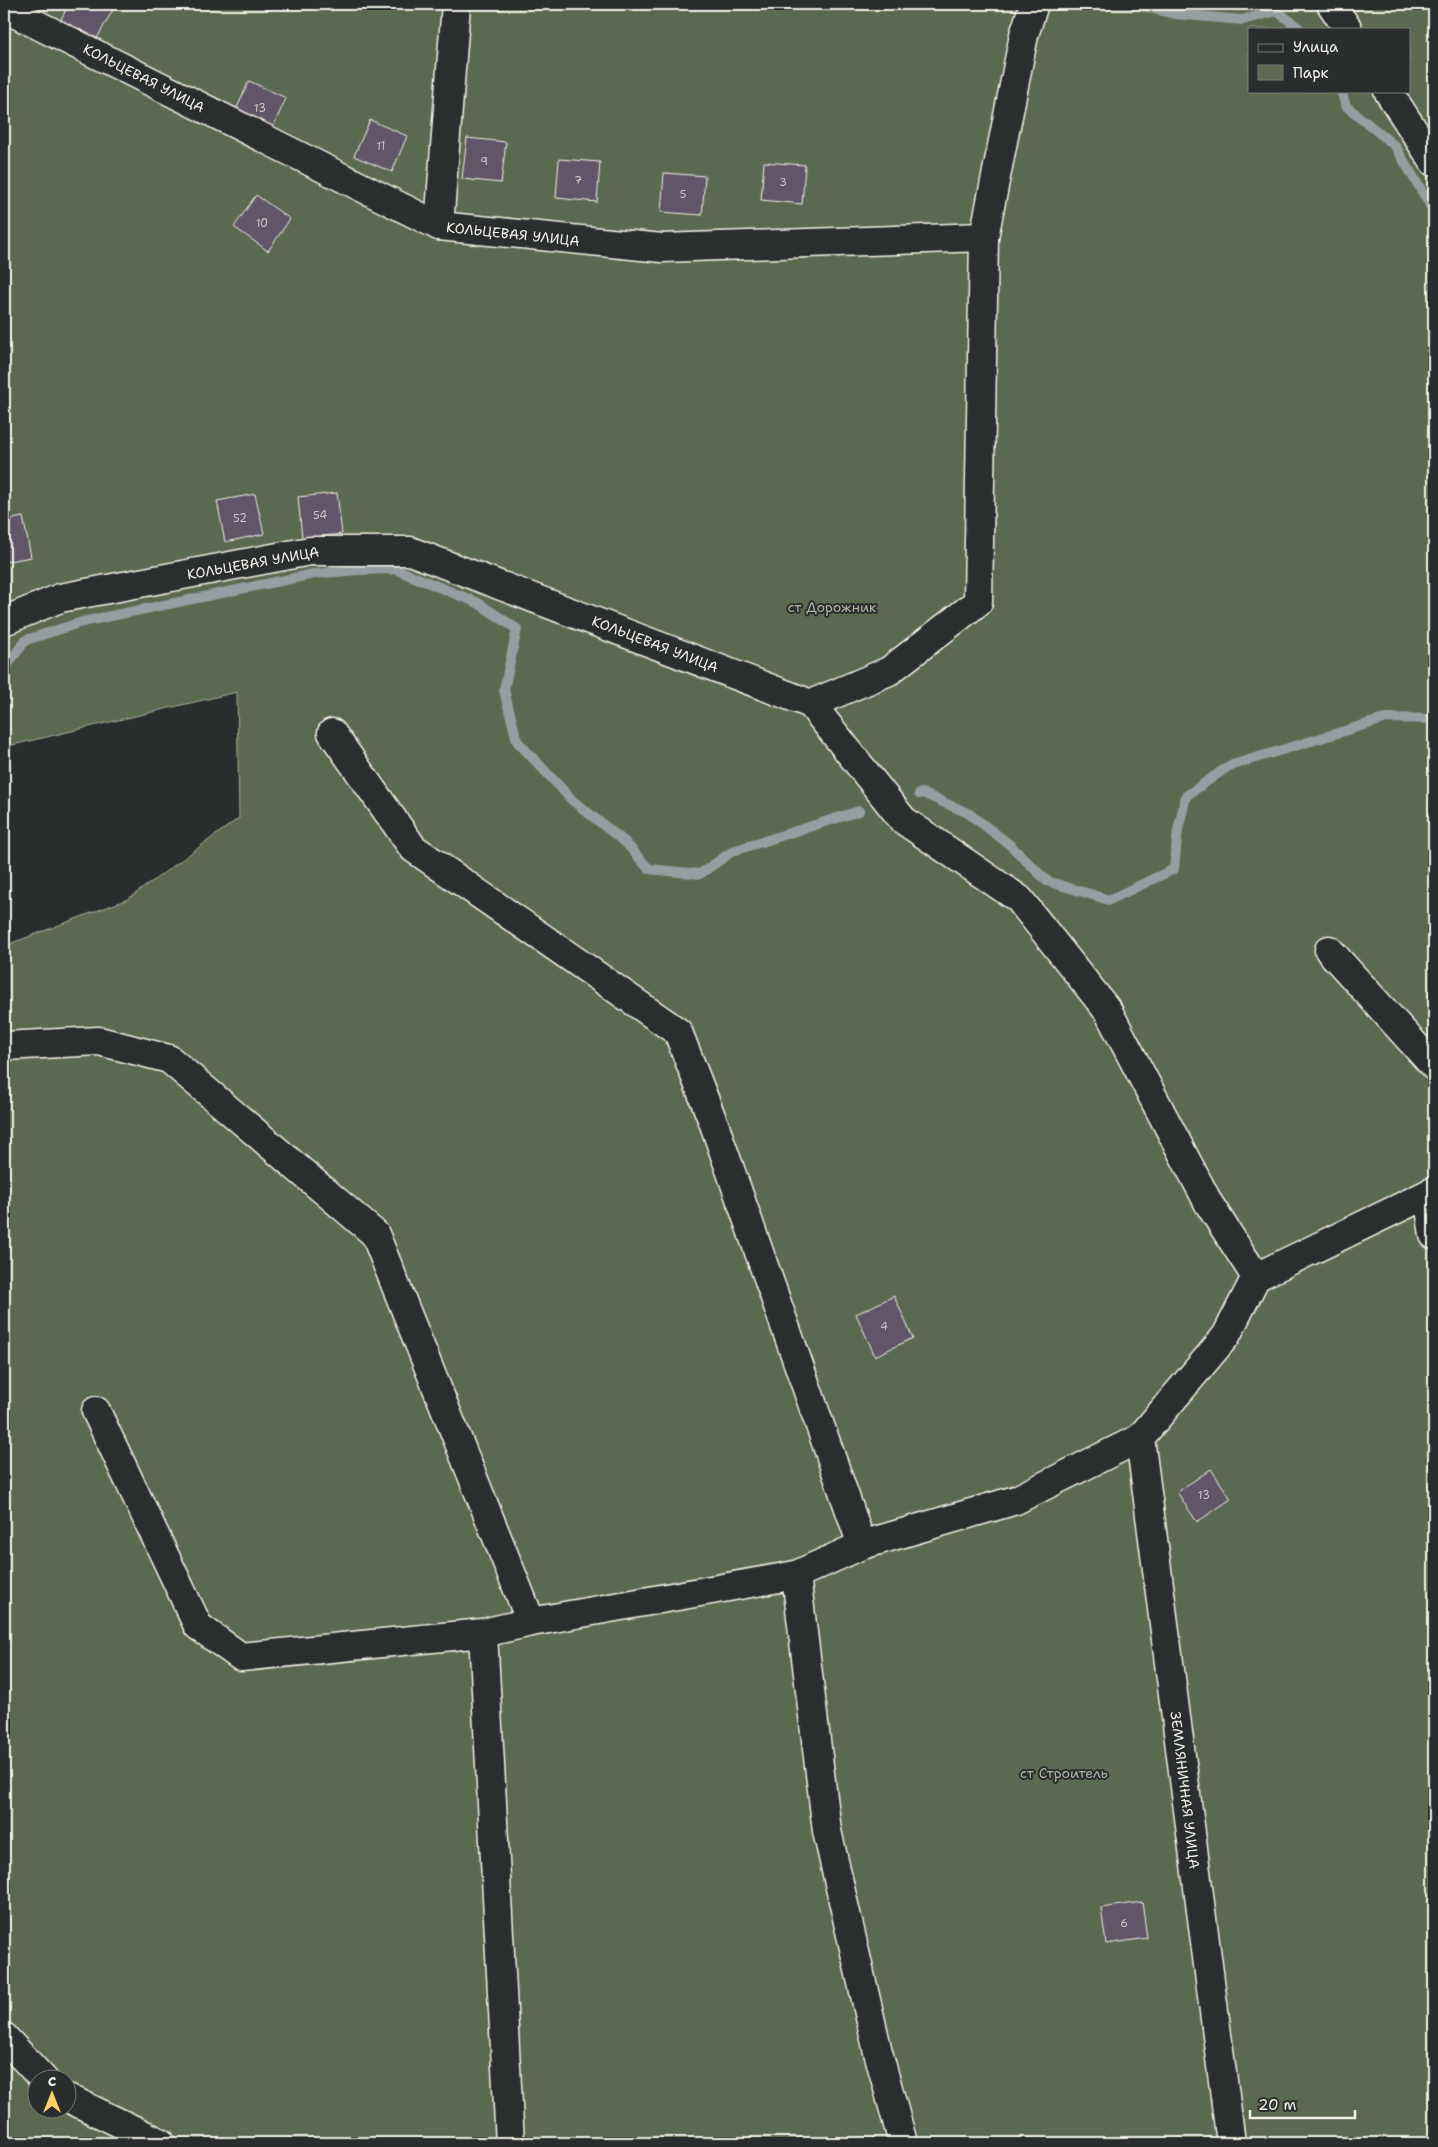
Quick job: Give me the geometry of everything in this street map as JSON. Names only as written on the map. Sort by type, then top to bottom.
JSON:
[{"type":"street","points":[[439,226],[456,4]]},
{"type":"street","points":[[1332,4],[1347,28]]},
{"type":"street","points":[[1033,6],[1024,35],[984,237],[978,602],[889,671],[811,704],[903,820],[1019,899],[1108,1011],[1209,1204],[1256,1276]]},
{"type":"street","name":"КОЛЬЦЕВАЯ УЛИЦА","points":[[4,8],[439,226],[662,248],[984,237]]},
{"type":"street","points":[[1389,92],[1434,162]]},
{"type":"street","name":"КОЛЬЦЕВАЯ УЛИЦА","points":[[4,621],[60,598],[310,551],[410,551],[811,704]]},
{"type":"street","points":[[332,734],[414,848],[678,1032],[714,1124],[862,1545]]},
{"type":"street","points":[[1329,950],[1434,1066]]},
{"type":"street","points":[[4,1046],[99,1041],[169,1059],[375,1234],[531,1622]]},
{"type":"street","points":[[96,1411],[198,1626],[241,1657],[483,1633],[531,1622],[796,1575],[862,1545],[1016,1500],[1140,1438],[1226,1336],[1256,1276],[1431,1192],[1434,1235]]},
{"type":"street","name":"ЗЕМЛЯНИЧНАЯ УЛИЦА","points":[[1140,1438],[1231,2143]]},
{"type":"street","points":[[796,1575],[827,1831],[878,2052],[903,2143]]},
{"type":"street","points":[[483,1633],[510,2143]]},
{"type":"street","points":[[4,2037],[35,2070]]},
{"type":"street","points":[[78,2103],[160,2143]]},
{"type":"green space","name":"ст Дорожник","points":[[4,4],[1434,4],[1434,2143],[4,2143],[4,946],[128,899],[239,818],[237,692],[4,747]]},
{"type":"building","points":[[69,4],[111,4],[115,6],[96,40],[60,21]]},
{"type":"building","points":[[249,81],[286,98],[270,134],[233,117]]},
{"type":"building","points":[[370,120],[407,136],[392,172],[354,156]]},
{"type":"building","points":[[467,138],[506,142],[501,183],[462,179]]},
{"type":"building","points":[[559,159],[600,162],[597,202],[556,198]]},
{"type":"building","points":[[764,162],[805,165],[802,204],[761,200]]},
{"type":"building","points":[[664,173],[705,176],[702,215],[661,212]]},
{"type":"building","points":[[256,195],[290,219],[268,251],[234,227]]},
{"type":"building","points":[[337,493],[342,534],[302,538],[298,497]]},
{"type":"building","points":[[255,494],[264,534],[225,542],[217,501]]},
{"type":"building","points":[[23,517],[31,557],[4,562],[4,521]]},
{"type":"building","points":[[894,1296],[913,1338],[875,1356],[856,1314]]},
{"type":"building","points":[[1211,1469],[1231,1499],[1197,1522],[1177,1492]]},
{"type":"building","points":[[1142,1902],[1147,1938],[1106,1944],[1101,1908]]},
{"type":"waterway","points":[[1133,4],[1175,14],[1242,20],[1277,11]]},
{"type":"waterway","points":[[1274,4],[1277,11],[1299,28]]},
{"type":"waterway","points":[[1341,92],[1346,106],[1395,146],[1433,210],[1434,217]]},
{"type":"waterway","points":[[4,669],[26,640],[82,622],[314,574],[395,569],[478,603],[517,629],[504,690],[517,741],[573,801],[625,842],[649,869],[700,874],[733,851],[859,811]]},
{"type":"waterway","points":[[919,794],[922,793],[968,813],[1009,844],[1047,881],[1109,900],[1174,869],[1178,830],[1186,796],[1229,766],[1387,718],[1434,719]]},
{"type":"park label","name":"ст Строитель","points":[[1064,1773]]}]
